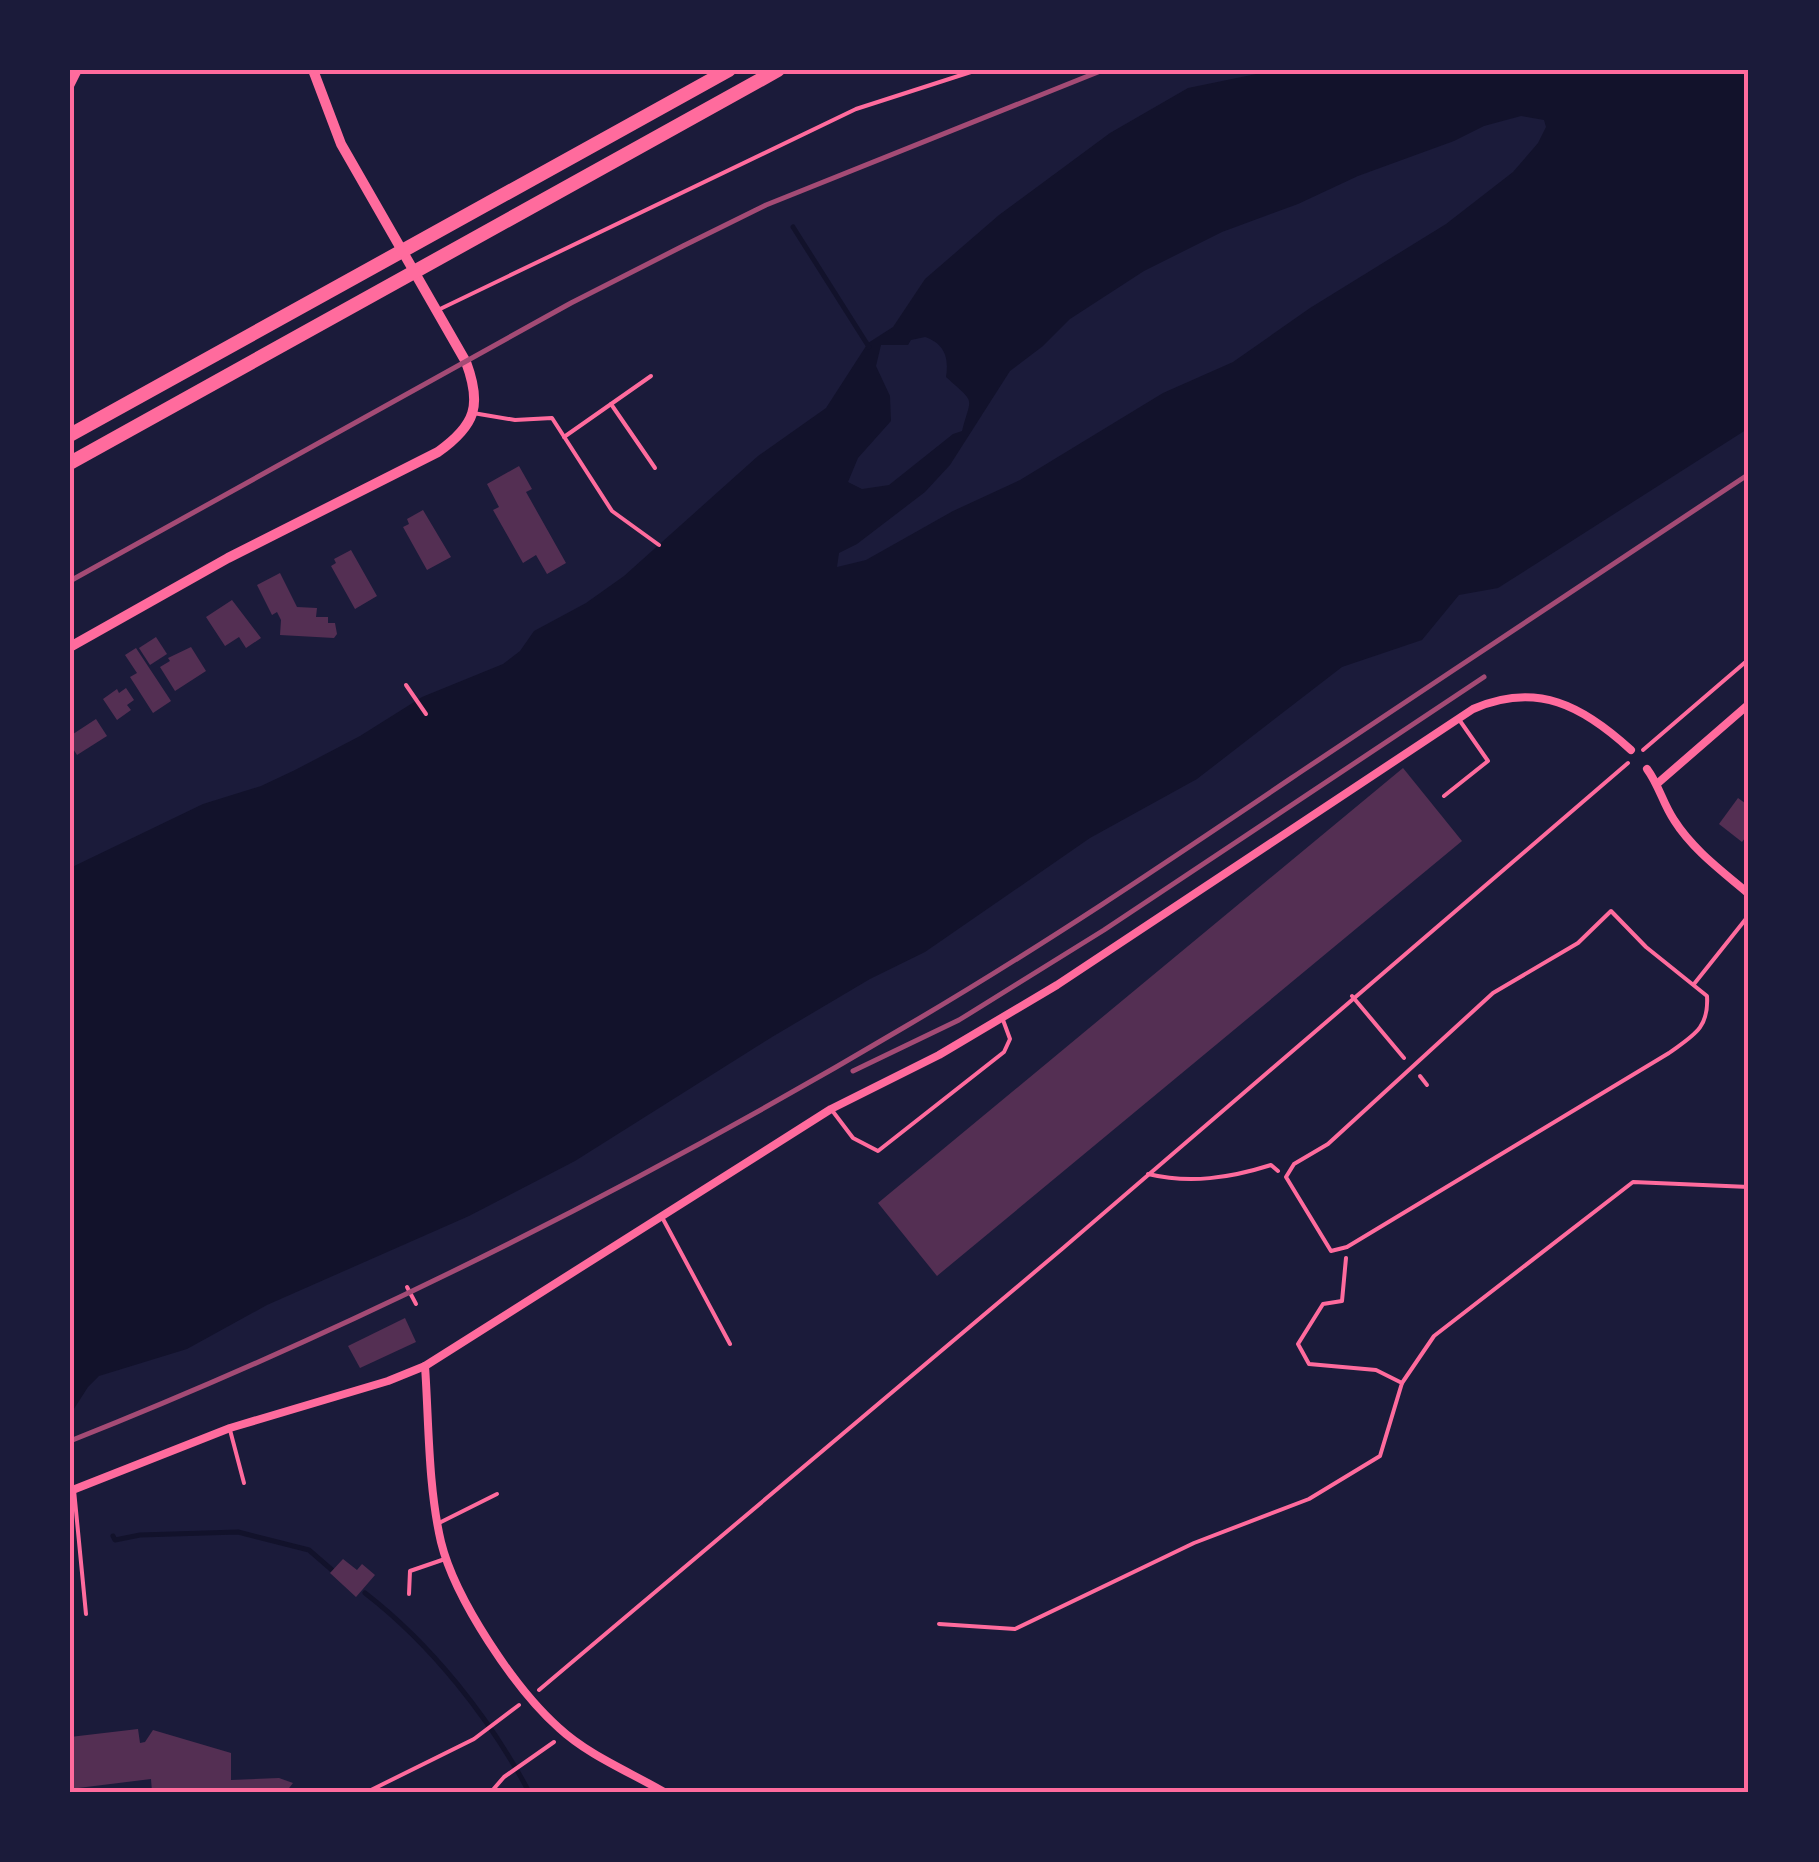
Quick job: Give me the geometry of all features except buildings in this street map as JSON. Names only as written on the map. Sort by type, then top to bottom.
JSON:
[{"type":"highway","points":[[70,435],[730,70]]},
{"type":"highway","points":[[70,462],[778,70]]},
{"type":"street","points":[[70,86],[78,70]]},
{"type":"street","points":[[70,647],[228,558],[438,452],[462,433],[473,412],[472,379],[438,310],[342,144],[313,70]]},
{"type":"street","points":[[72,1490],[230,1428],[426,1366],[831,1109],[938,1055],[1057,985],[1458,718],[1491,702],[1526,696],[1569,705],[1631,750]]},
{"type":"street","points":[[1658,783],[1749,704]]},
{"type":"street","points":[[1648,769],[1688,840],[1749,894]]},
{"type":"street","points":[[426,1366],[437,1524],[446,1559],[488,1641],[566,1734],[664,1792]]},
{"type":"lane","points":[[438,310],[856,109],[976,70]]},
{"type":"lane","points":[[564,437],[650,376]]},
{"type":"lane","points":[[611,404],[655,468]]},
{"type":"lane","points":[[473,412],[514,420],[552,418],[612,512],[659,545]]},
{"type":"lane","points":[[1444,796],[1488,761],[1458,718]]},
{"type":"lane","points":[[1611,911],[1646,948],[1694,984],[1707,996],[1708,1014],[1697,1032],[1669,1053],[1347,1247],[1331,1251],[1286,1177],[1294,1164],[1328,1144],[1493,993],[1578,943],[1611,911]]},
{"type":"lane","points":[[1694,984],[1749,915]]},
{"type":"lane","points":[[831,1109],[853,1138],[878,1151],[1004,1052],[1010,1038],[1002,1018]]},
{"type":"lane","points":[[660,1214],[730,1344]]},
{"type":"lane","points":[[230,1428],[244,1484]]},
{"type":"lane","points":[[72,1490],[86,1614]]},
{"type":"lane","points":[[437,1524],[497,1494]]},
{"type":"lane","points":[[409,1594],[410,1572],[446,1559]]},
{"type":"path","points":[[1646,746],[1749,658]]},
{"type":"path","points":[[406,684],[426,714]]},
{"type":"path","points":[[539,1690],[1618,772]]},
{"type":"path","points":[[1352,996],[1427,1084]]},
{"type":"path","points":[[1148,1174],[1202,1180],[1239,1176],[1271,1165],[1286,1177]]},
{"type":"path","points":[[939,1624],[1015,1629],[1194,1543],[1309,1499],[1380,1456],[1402,1384],[1434,1336],[1634,1182],[1749,1187]]},
{"type":"path","points":[[1347,1247],[1342,1301],[1323,1304],[1298,1344],[1310,1364],[1376,1370],[1402,1384]]},
{"type":"path","points":[[408,1288],[416,1304]]},
{"type":"path","points":[[367,1792],[474,1738],[521,1703]]},
{"type":"path","points":[[491,1792],[504,1776],[566,1734]]},
{"type":"shaded area","points":[[1276,70],[1749,70],[1749,428],[1498,588],[1459,595],[1422,640],[1342,667],[1197,779],[1090,838],[925,952],[870,979],[772,1037],[575,1161],[469,1216],[267,1305],[187,1349],[99,1376],[70,1415],[70,868],[203,804],[261,786],[295,770],[422,697],[503,664],[520,651],[534,631],[586,603],[624,576],[758,456],[826,408],[868,343],[893,327],[925,279],[999,215],[1110,133],[1188,88]],"holes":[[[1521,116],[1544,120],[1546,127],[1538,143],[1513,172],[1446,224],[1310,308],[1233,362],[1163,393],[1020,480],[953,511],[866,560],[837,567],[839,553],[857,544],[925,492],[950,465],[1010,371],[1070,319],[1144,271],[1222,232],[1484,126]],[[925,337],[941,348],[946,358],[946,377],[969,401],[962,431],[889,485],[862,489],[848,482],[858,458],[891,421],[890,396],[876,366],[881,345],[908,345],[911,340]]]},
{"type":"waterway","points":[[793,227],[869,347]]},
{"type":"waterway","points":[[113,1536],[115,1540],[140,1535],[238,1532],[309,1550],[332,1570]]},
{"type":"waterway","points":[[365,1593],[413,1635],[457,1684],[496,1737],[529,1792]]},
{"type":"railway","points":[[70,581],[571,303],[683,246],[766,205],[1103,70]]},
{"type":"railway","points":[[70,1441],[392,1301],[602,1196],[807,1084],[1107,901],[1749,474]]},
{"type":"railway","points":[[853,1071],[959,1020],[1104,930],[1484,677]]}]
